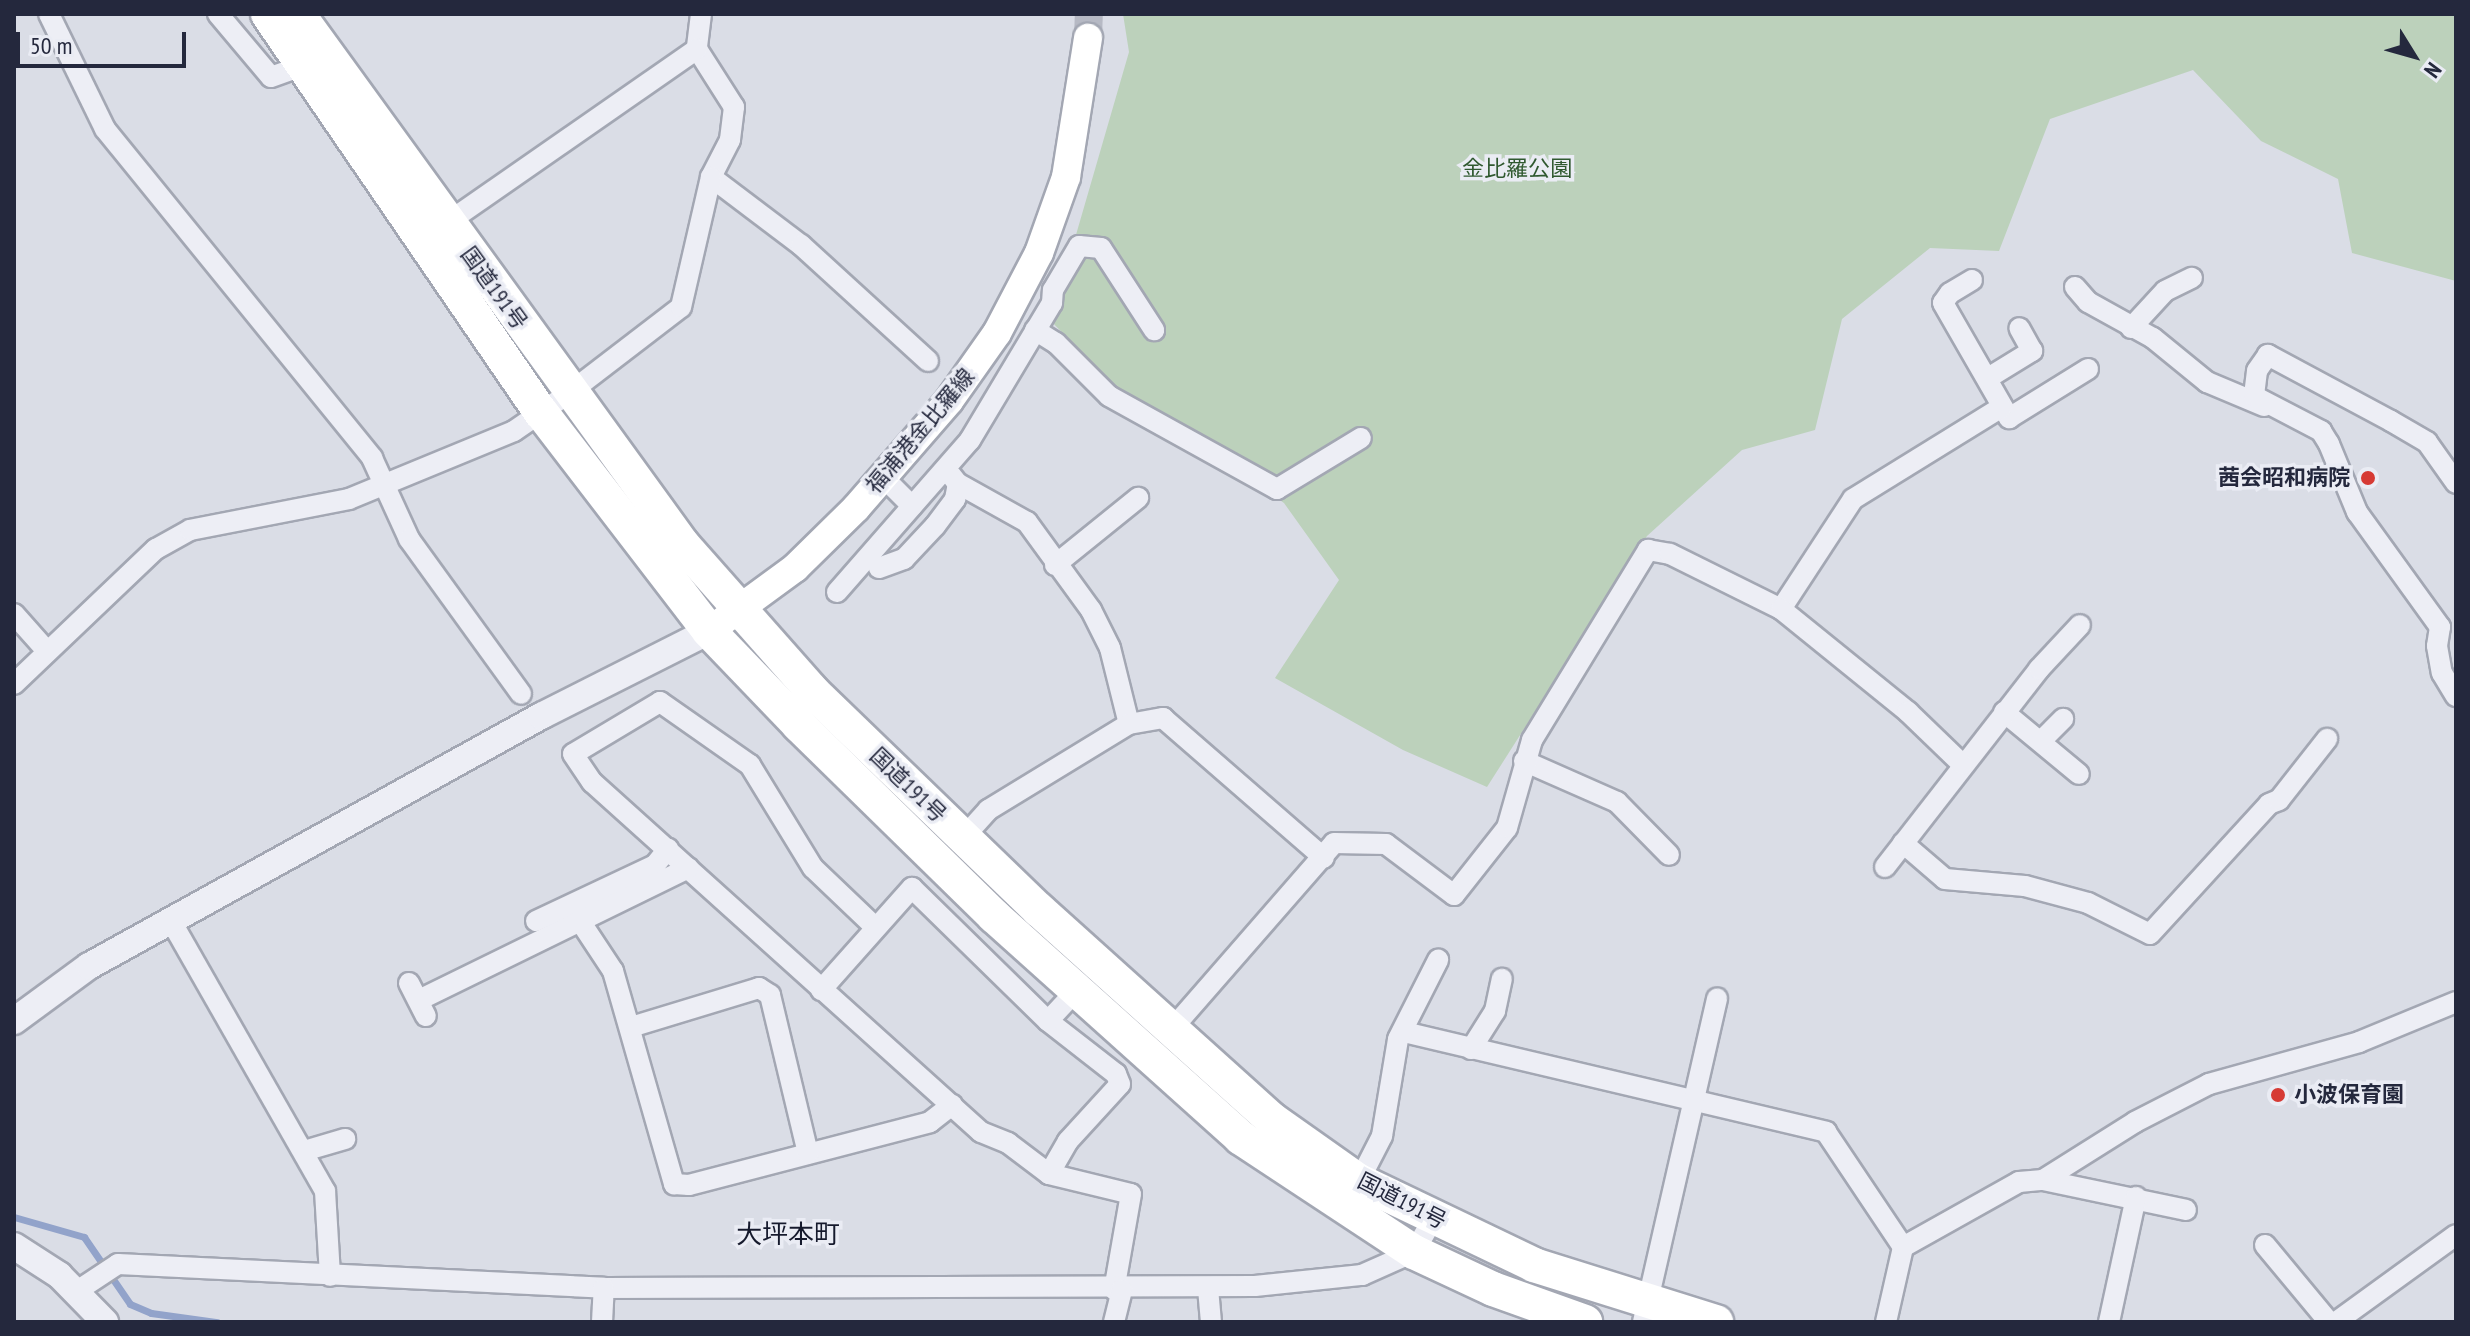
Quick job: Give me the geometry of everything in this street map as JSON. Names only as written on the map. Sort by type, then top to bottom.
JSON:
[{"type":"highway","name":"国道191号","points":[[268,14],[316,60],[435,231],[541,412],[709,631],[1076,991],[1241,1138],[1414,1252],[1493,1289],[1585,1322]]},
{"type":"highway","name":"国道191号","points":[[298,14],[316,60]]},
{"type":"highway","name":"国道191号","points":[[435,231],[569,393],[739,611],[812,691],[963,838],[1271,1119],[1359,1181],[1534,1265],[1644,1312],[1716,1322]]},
{"type":"main road","name":"福浦港金比羅線","points":[[709,631],[795,568],[883,477],[957,390],[997,333],[1039,253],[1066,177],[1088,38]]},
{"type":"street","points":[[49,14],[105,129],[230,278],[372,458],[409,539],[521,694]]},
{"type":"street","points":[[218,14],[271,77],[316,60]]},
{"type":"street","points":[[14,684],[156,549],[190,530],[323,508],[514,431],[681,307],[711,177],[730,140],[734,107],[697,49],[701,14]]},
{"type":"street","points":[[435,231],[697,49]]},
{"type":"street","points":[[711,177],[801,245],[928,361]]},
{"type":"street","points":[[883,477],[910,508],[917,519],[879,568],[861,583],[841,589],[910,508],[951,475],[1035,330],[1079,246],[1101,248],[1154,330]]},
{"type":"street","points":[[2131,328],[2165,291],[2192,278]]},
{"type":"street","points":[[1972,280],[1943,303],[2009,418],[2088,369]]},
{"type":"street","points":[[2075,287],[2088,302],[2232,396],[2268,407],[2321,431],[2357,512],[2440,627],[2437,646],[2442,673],[2456,696]]},
{"type":"street","points":[[1988,378],[2032,351],[2019,328]]},
{"type":"street","points":[[1035,330],[1056,343],[1109,396],[1277,489],[1361,438]]},
{"type":"street","points":[[2268,407],[2254,396],[2251,385],[2268,355],[2427,442],[2456,483]]},
{"type":"street","points":[[1781,609],[1853,499],[2002,407]]},
{"type":"street","points":[[951,475],[1027,522],[1106,637],[1129,724]]},
{"type":"street","points":[[879,568],[904,559],[935,526],[955,499],[951,475]]},
{"type":"street","points":[[1055,565],[1138,498]]},
{"type":"street","points":[[1171,1030],[1334,843],[1386,844],[1454,895],[1507,828],[1524,761],[1572,668],[1648,550],[1670,554],[1781,609],[1908,712],[1962,764]]},
{"type":"street","points":[[14,614],[47,651]]},
{"type":"street","points":[[1885,867],[1962,764],[2080,625]]},
{"type":"street","points":[[14,1021],[115,952],[541,716],[709,631]]},
{"type":"street","points":[[874,926],[808,862],[750,765],[660,702],[573,754],[592,782],[981,1132],[1008,1143],[1049,1174],[1131,1194],[1114,1322]]},
{"type":"street","points":[[2004,712],[2042,740],[2079,774]]},
{"type":"street","points":[[963,838],[988,810],[1129,724],[1163,718],[1324,858]]},
{"type":"street","points":[[2042,740],[2063,719]]},
{"type":"street","points":[[1903,843],[1945,879],[2025,886],[2088,903],[2150,934],[2269,804],[2279,800],[2327,739]]},
{"type":"street","points":[[1524,761],[1617,802],[1669,855]]},
{"type":"street","points":[[536,921],[655,865],[668,849]]},
{"type":"street","points":[[418,999],[688,868]]},
{"type":"street","points":[[821,990],[874,926],[912,888],[1048,1021],[1116,1074],[1120,1084],[1068,1141],[1049,1174]]},
{"type":"street","points":[[171,921],[304,1151],[330,1206],[330,1276]]},
{"type":"street","points":[[580,921],[613,971],[674,1184],[689,1185],[930,1122],[952,1105]]},
{"type":"street","points":[[1359,1181],[1382,1136],[1398,1039],[1438,960]]},
{"type":"street","points":[[1471,1049],[1495,1011],[1502,979]]},
{"type":"street","points":[[631,1027],[759,988],[770,995],[808,1153]]},
{"type":"street","points":[[1048,1021],[1076,991]]},
{"type":"street","points":[[1644,1312],[1717,998]]},
{"type":"street","points":[[2043,1180],[2135,1122],[2209,1084],[2359,1042],[2456,1002]]},
{"type":"street","points":[[1404,1032],[1826,1132],[1903,1247],[1886,1322]]},
{"type":"street","points":[[304,1151],[345,1139]]},
{"type":"street","points":[[1903,1247],[2019,1182],[2043,1180],[2136,1197],[2186,1210]]},
{"type":"street","points":[[2109,1322],[2136,1197]]},
{"type":"street","points":[[85,1286],[118,1264],[604,1288],[1208,1288],[1362,1275],[1414,1252],[1434,1218]]},
{"type":"street","points":[[2336,1322],[2447,1255],[2456,1235]]},
{"type":"street","points":[[2265,1245],[2329,1322]]},
{"type":"street","points":[[14,1246],[85,1286],[105,1322]]},
{"type":"street","points":[[602,1322],[604,1288]]},
{"type":"street","points":[[1208,1288],[1211,1322]]},
{"type":"green space","name":"金比羅公園","points":[[1123,14],[2456,14],[2456,281],[2352,253],[2338,179],[2261,141],[2193,70],[2050,119],[1999,251],[1930,248],[1842,319],[1815,430],[1742,450],[1647,536],[1487,787],[1403,750],[1275,678],[1339,580],[1284,503],[1111,383],[1051,321],[1129,52]]},
{"type":"waterway","points":[[14,1217],[84,1237],[130,1304],[151,1313],[217,1322]]},
{"type":"tunnel","points":[[1088,38],[1089,14]]},
{"type":"place","name":"茜会昭和病院","points":[[2368,478]]},
{"type":"place","name":"小波保育園","points":[[2278,1095]]},
{"type":"district","name":"大坪本町","points":[[788,1234]]}]
